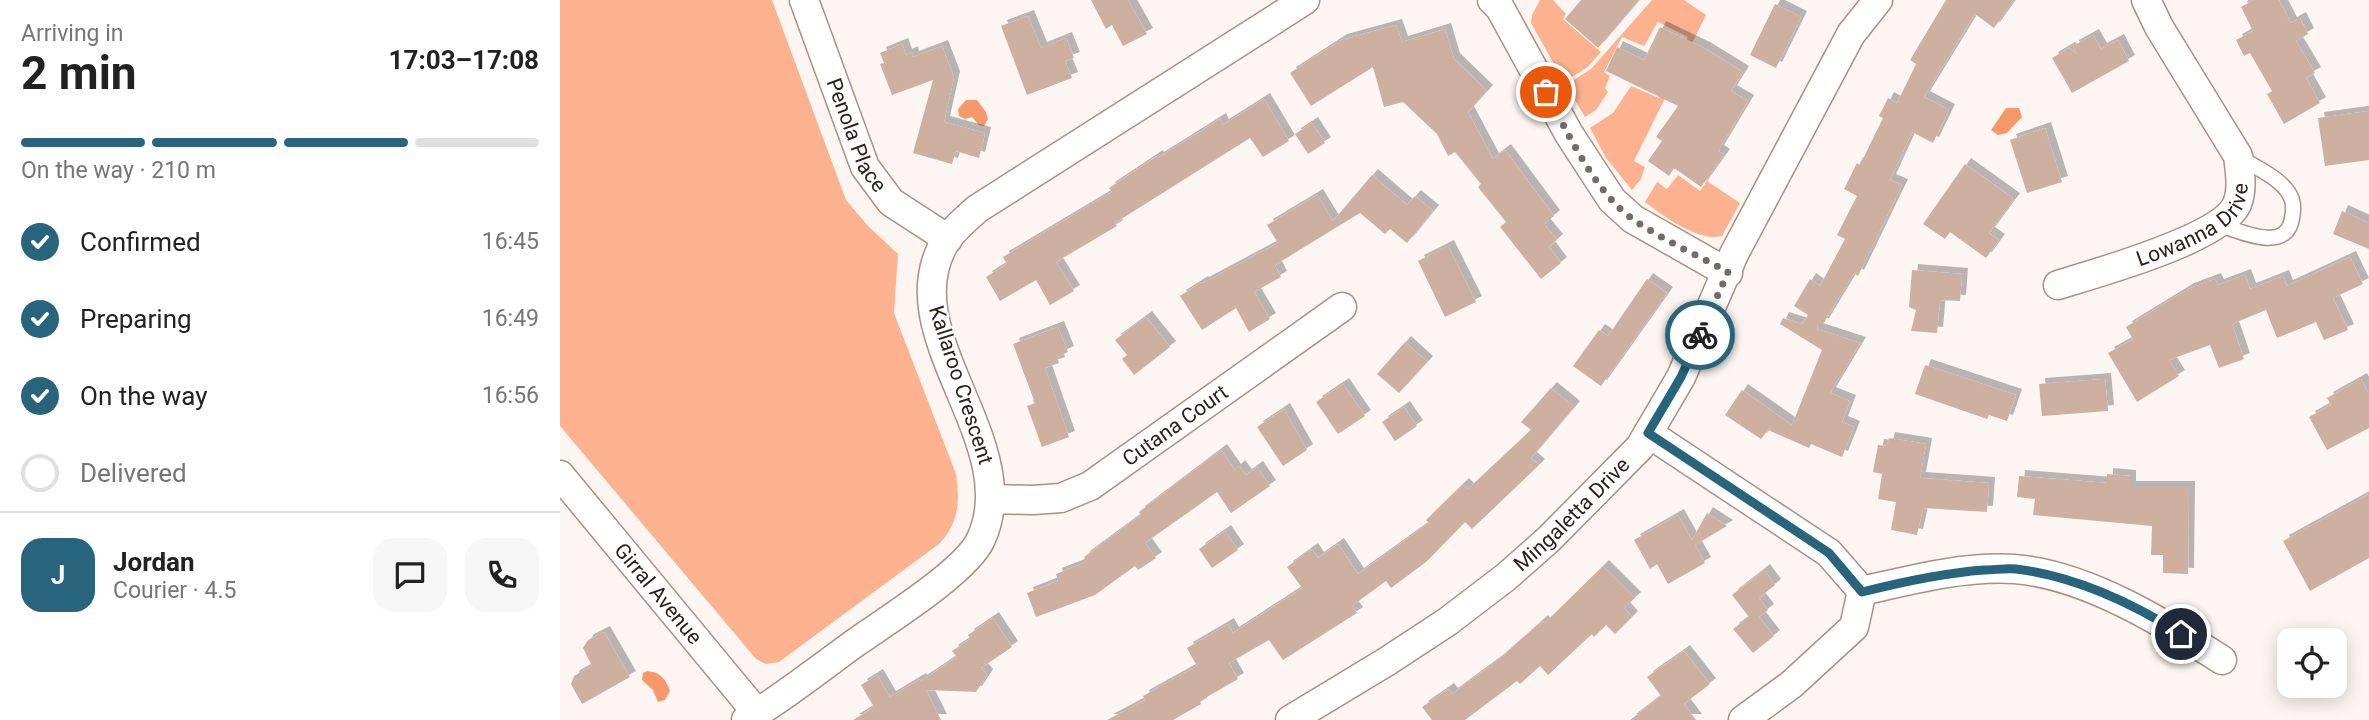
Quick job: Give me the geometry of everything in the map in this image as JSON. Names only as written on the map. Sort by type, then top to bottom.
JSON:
[{"type":"street","name":"Penola Place","points":[[804,0],[865,167],[891,202],[948,239]]},
{"type":"street","name":"Kallaroo Crescent","points":[[751,717],[948,576],[980,542],[989,519],[990,475],[931,304],[934,273],[948,239],[977,209],[1305,0]]},
{"type":"street","name":"Mingaletta Drive","points":[[1290,720],[1427,636],[1506,577],[1549,539],[1640,447],[1681,377],[1734,254],[1852,34],[1878,0]]},
{"type":"street","name":"Lowanna Drive","points":[[2058,285],[2191,240],[2228,216],[2236,206],[2241,178],[2238,156],[2159,27],[2146,0]]},
{"type":"street","points":[[1501,3],[1569,134],[1612,200],[1633,219],[1728,272]]},
{"type":"street","name":"Cutana Court","points":[[991,499],[1061,498],[1090,486],[1342,307]]},
{"type":"street","points":[[1648,433],[1829,553],[1862,592]]},
{"type":"street","name":"Girral Avenue","points":[[560,475],[751,717]]},
{"type":"street","points":[[1862,592],[1960,572],[2015,569],[2090,587],[2161,621],[2222,660]]},
{"type":"street","points":[[1743,720],[1792,684],[1854,627],[1862,592]]},
{"type":"lane","points":[[2217,223],[2270,239],[2283,235],[2291,224],[2294,207],[2289,192],[2238,156]]},
{"type":"shaded area","points":[[560,0],[772,0],[846,200],[868,226],[898,254],[894,313],[956,474],[958,503],[954,520],[939,544],[779,662],[766,664],[756,659],[560,426]]},
{"type":"shaded area","points":[[1540,0],[1553,0],[1566,14],[1563,19],[1601,52],[1588,67],[1564,82],[1531,23]]},
{"type":"shaded area","points":[[1652,0],[1684,0],[1706,15],[1634,161],[1645,167],[1641,179],[1632,190],[1606,158],[1590,128],[1613,113],[1631,86],[1659,98],[1688,37],[1658,22],[1644,46],[1622,37],[1604,72],[1610,76],[1605,88],[1608,92],[1596,110],[1585,117],[1566,85],[1591,69]]},
{"type":"shaded area","points":[[966,100],[977,100],[986,112],[988,119],[984,126],[979,125],[972,117],[965,119],[959,116],[958,109]]},
{"type":"shaded area","points":[[2006,108],[2019,108],[2022,117],[2007,133],[1998,135],[1991,130]]},
{"type":"shaded area","points":[[1678,175],[1700,191],[1707,181],[1740,203],[1722,236],[1713,237],[1692,232],[1645,202],[1657,182],[1667,189]]},
{"type":"shaded area","points":[[647,671],[659,675],[667,683],[670,691],[665,700],[658,702],[653,690],[642,680],[643,673]]},
{"type":"building","points":[[1091,0],[1128,0],[1147,34],[1123,46],[1112,25],[1106,29]]},
{"type":"building","points":[[1581,0],[1639,0],[1598,48],[1565,19]]},
{"type":"building","points":[[1946,0],[2014,0],[1994,28],[1975,14],[1924,97],[1949,110],[1933,143],[1912,132],[1890,180],[1902,185],[1858,276],[1854,273],[1823,324],[1818,324],[1817,329],[1860,343],[1830,393],[1850,401],[1842,422],[1854,427],[1842,457],[1811,444],[1809,448],[1768,430],[1761,439],[1725,415],[1742,390],[1792,425],[1822,350],[1780,324],[1783,318],[1802,324],[1808,315],[1794,306],[1810,279],[1820,286],[1845,239],[1837,235],[1857,196],[1844,189],[1857,163],[1860,165],[1883,118],[1879,116],[1888,98],[1897,103],[1916,64],[1910,60]]},
{"type":"building","points":[[2253,0],[2279,0],[2291,23],[2300,18],[2308,34],[2296,41],[2315,73],[2306,78],[2320,103],[2284,124],[2267,94],[2272,91],[2250,53],[2244,56],[2236,40],[2253,31],[2241,7]]},
{"type":"building","points":[[1775,4],[1801,17],[1776,68],[1750,55]]},
{"type":"building","points":[[1028,16],[1041,48],[1066,38],[1074,58],[1065,61],[1072,78],[1027,95],[1001,26]]},
{"type":"building","points":[[1396,25],[1402,42],[1445,29],[1454,59],[1487,91],[1468,112],[1493,159],[1505,150],[1554,216],[1544,224],[1557,240],[1549,247],[1561,263],[1541,279],[1500,227],[1506,222],[1478,187],[1481,184],[1455,152],[1448,156],[1437,134],[1403,102],[1384,107],[1373,67],[1311,106],[1290,73],[1341,40]]},
{"type":"building","points":[[1660,27],[1704,48],[1743,72],[1731,91],[1748,101],[1718,151],[1724,155],[1701,187],[1674,168],[1669,176],[1648,161],[1662,141],[1656,137],[1678,106],[1606,71],[1617,47],[1644,60]]},
{"type":"building","points":[[2093,35],[2101,49],[2118,40],[2129,61],[2072,93],[2052,58],[2069,48],[2077,54],[2073,46]]},
{"type":"building","points":[[902,44],[906,55],[912,52],[913,57],[942,46],[954,77],[944,122],[985,133],[979,158],[956,151],[952,164],[913,153],[933,80],[892,95],[880,64],[884,63],[880,53]]},
{"type":"building","points":[[1264,99],[1289,141],[1263,157],[1250,138],[1115,223],[1117,226],[1056,262],[1074,291],[1050,305],[1036,280],[1000,301],[986,277],[1007,264],[1003,257],[1112,192],[1109,188],[1157,156],[1158,158],[1220,119],[1223,125]]},
{"type":"building","points":[[2369,111],[2369,160],[2325,166],[2318,118]]},
{"type":"building","points":[[1312,123],[1325,143],[1308,154],[1295,134]]},
{"type":"building","points":[[2045,128],[2062,182],[2027,193],[2010,140]]},
{"type":"building","points":[[1965,164],[2014,199],[1989,233],[1999,240],[1986,258],[1950,232],[1945,239],[1923,224]]},
{"type":"building","points":[[1372,175],[1407,205],[1415,196],[1433,211],[1407,243],[1390,229],[1385,234],[1360,213],[1275,265],[1281,277],[1254,292],[1270,319],[1249,332],[1236,308],[1202,330],[1180,296],[1278,243],[1267,225],[1317,195],[1333,221]]},
{"type":"building","points":[[2342,211],[2369,223],[2369,249],[2333,234]]},
{"type":"building","points":[[1448,246],[1476,302],[1445,317],[1418,261]]},
{"type":"building","points":[[2350,257],[2363,284],[2333,298],[2348,330],[2324,340],[2316,322],[2277,338],[2266,310],[2232,324],[2244,359],[2219,368],[2210,345],[2169,360],[2179,376],[2137,402],[2108,353],[2133,339],[2126,327],[2188,289],[2215,279],[2218,285],[2245,275],[2250,289],[2283,276],[2287,286]]},
{"type":"building","points":[[1912,270],[1962,274],[1960,301],[1940,300],[1937,333],[1911,331],[1916,310],[1909,307]]},
{"type":"building","points":[[1647,279],[1667,293],[1601,386],[1573,366],[1599,330],[1608,336]]},
{"type":"building","points":[[1146,317],[1170,347],[1134,375],[1122,359],[1127,355],[1115,340]]},
{"type":"building","points":[[1058,327],[1068,352],[1057,357],[1059,363],[1045,368],[1069,437],[1042,447],[1027,406],[1035,403],[1013,344]]},
{"type":"building","points":[[1405,342],[1427,362],[1399,393],[1377,374]]},
{"type":"building","points":[[1925,365],[2016,395],[2007,421],[1989,415],[1987,419],[1915,394]]},
{"type":"building","points":[[2105,379],[2108,411],[2042,416],[2039,384]]},
{"type":"building","points":[[2361,379],[2369,394],[2369,428],[2327,450],[2309,417],[2331,405],[2327,398]]},
{"type":"building","points":[[1343,384],[1365,416],[1338,434],[1316,402]]},
{"type":"building","points":[[1551,388],[1574,407],[1531,458],[1539,465],[1472,529],[1465,522],[1426,562],[1391,588],[1386,581],[1352,606],[1357,613],[1283,660],[1269,640],[1229,663],[1238,679],[1173,720],[1107,720],[1145,700],[1143,696],[1197,666],[1187,648],[1228,624],[1233,633],[1302,588],[1287,567],[1312,549],[1318,558],[1338,544],[1358,574],[1429,523],[1426,520],[1463,484],[1468,489],[1531,430],[1521,422]]},
{"type":"building","points":[[1404,407],[1417,426],[1395,441],[1382,422]]},
{"type":"building","points":[[1284,409],[1307,450],[1283,466],[1257,427]]},
{"type":"building","points":[[1889,438],[1926,444],[1920,478],[1989,483],[1987,512],[1923,508],[1917,535],[1891,530],[1896,502],[1878,499],[1882,474],[1873,472],[1878,445],[1887,446]]},
{"type":"building","points":[[1221,450],[1235,470],[1239,466],[1246,475],[1257,467],[1270,486],[1231,513],[1217,492],[1145,543],[1156,558],[1138,570],[1135,566],[1095,595],[1036,617],[1027,593],[1058,581],[1056,574],[1086,562],[1084,557]]},
{"type":"building","points":[[2107,474],[2130,476],[2130,487],[2189,487],[2188,574],[2163,573],[2163,555],[2151,555],[2152,526],[2033,515],[2035,499],[2017,497],[2019,476],[2107,483]]},
{"type":"building","points":[[2369,494],[2369,558],[2310,591],[2283,541]]},
{"type":"building","points":[[1707,513],[1727,526],[1695,545],[1705,563],[1668,584],[1657,564],[1650,569],[1634,540],[1678,515],[1692,540]]},
{"type":"building","points":[[1225,531],[1238,550],[1212,568],[1199,549]]},
{"type":"building","points":[[1603,566],[1635,598],[1624,608],[1632,617],[1615,634],[1606,625],[1594,637],[1592,634],[1548,675],[1540,666],[1520,684],[1517,681],[1465,720],[1432,720],[1422,707],[1448,689],[1452,694],[1498,660],[1542,621],[1544,624]]},
{"type":"building","points":[[1764,570],[1775,585],[1759,598],[1768,610],[1759,617],[1774,636],[1753,653],[1733,629],[1749,617],[1732,595]]},
{"type":"building","points":[[993,618],[1012,647],[981,668],[987,675],[976,692],[926,690],[941,720],[853,720],[874,707],[861,685],[877,675],[890,697],[920,679],[921,681],[957,657],[952,651],[970,639],[968,635]]},
{"type":"building","points":[[604,632],[630,677],[582,704],[571,684],[574,676],[592,666],[583,648],[588,640]]},
{"type":"building","points":[[1684,651],[1710,684],[1684,704],[1696,720],[1630,720],[1661,696],[1647,677]]},
{"type":"way so far","points":[[1546,92],[1569,134],[1612,200],[1633,219],[1728,272],[1700,335]]},
{"type":"route","points":[[1700,335],[1681,377],[1648,433],[1829,553],[1862,592],[1960,572],[2015,569],[2090,587],[2161,621],[2181,634]]}]
